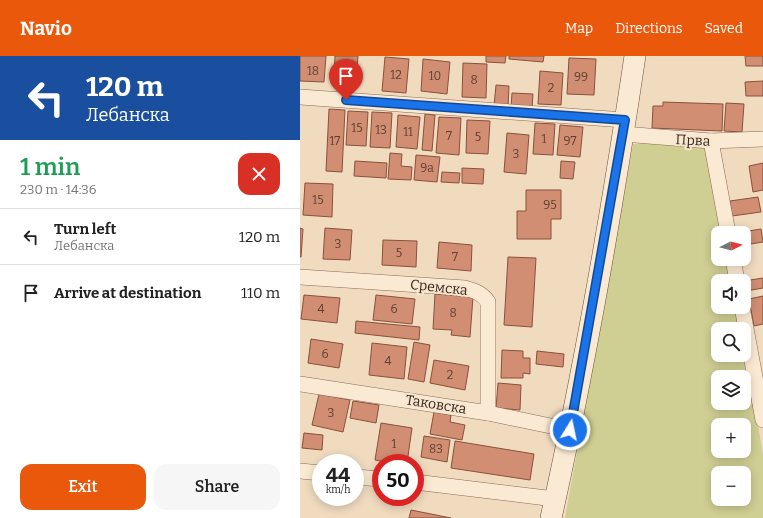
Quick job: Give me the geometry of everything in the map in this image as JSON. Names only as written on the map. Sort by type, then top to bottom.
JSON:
[{"type":"main road","points":[[553,509],[570,430],[624,127],[635,56]]},
{"type":"street","name":"Прва","points":[[300,97],[624,127],[711,141],[763,139]]},
{"type":"street","points":[[711,141],[727,226]]},
{"type":"street","name":"Сремска","points":[[300,277],[466,288],[478,292],[488,302],[488,413]]},
{"type":"street","points":[[743,314],[763,420]]},
{"type":"street","name":"Таковска","points":[[300,384],[488,413],[570,430]]},
{"type":"street","points":[[300,471],[312,472]]},
{"type":"street","points":[[424,484],[553,509]]},
{"type":"shaded area","points":[[711,141],[725,226],[711,226],[711,266],[732,266],[733,274],[711,274],[711,314],[740,314],[741,322],[711,322],[711,362],[748,362],[749,370],[711,370],[711,410],[751,410],[751,382],[763,455],[763,518],[565,518],[633,144]]},
{"type":"building","points":[[300,56],[326,56],[324,82],[300,81]]},
{"type":"building","points":[[335,56],[358,56],[356,82],[334,80]]},
{"type":"building","points":[[486,56],[506,56],[505,63],[486,62]]},
{"type":"building","points":[[509,56],[544,56],[543,62],[509,59]]},
{"type":"building","points":[[745,56],[763,56],[763,66],[746,66]]},
{"type":"building","points":[[385,57],[409,59],[406,93],[382,91]]},
{"type":"building","points":[[569,58],[596,59],[594,95],[567,94]]},
{"type":"building","points":[[423,59],[450,62],[447,94],[421,91]]},
{"type":"building","points":[[463,63],[487,64],[486,98],[462,97]]},
{"type":"building","points":[[540,71],[563,73],[561,105],[538,104]]},
{"type":"building","points":[[763,81],[763,96],[746,96],[745,82]]},
{"type":"building","points":[[496,85],[509,86],[508,107],[494,106]]},
{"type":"building","points":[[512,93],[533,94],[532,108],[511,107]]},
{"type":"building","points":[[663,102],[723,104],[722,131],[652,128],[653,106],[663,106]]},
{"type":"building","points":[[726,103],[744,104],[742,132],[724,131]]},
{"type":"building","points":[[329,109],[345,110],[342,172],[326,171]]},
{"type":"building","points":[[348,111],[368,112],[366,146],[346,145]]},
{"type":"building","points":[[372,112],[392,113],[390,148],[370,147]]},
{"type":"building","points":[[425,114],[435,115],[432,151],[422,150]]},
{"type":"building","points":[[398,115],[420,117],[417,149],[396,147]]},
{"type":"building","points":[[439,117],[461,118],[459,155],[436,153]]},
{"type":"building","points":[[467,120],[490,121],[488,154],[466,153]]},
{"type":"building","points":[[535,123],[555,124],[553,155],[533,154]]},
{"type":"building","points":[[560,125],[583,127],[580,157],[557,155]]},
{"type":"building","points":[[507,133],[529,135],[526,174],[504,172]]},
{"type":"building","points":[[390,153],[402,154],[401,166],[412,167],[411,180],[388,179]]},
{"type":"building","points":[[416,155],[440,157],[437,182],[414,180]]},
{"type":"building","points":[[355,161],[387,163],[386,178],[354,176]]},
{"type":"building","points":[[561,161],[575,162],[573,179],[560,178]]},
{"type":"building","points":[[763,163],[763,190],[753,192],[749,166]]},
{"type":"building","points":[[462,168],[484,169],[483,184],[462,183]]},
{"type":"building","points":[[442,172],[460,173],[459,183],[441,182]]},
{"type":"building","points":[[305,183],[333,184],[332,217],[303,215]]},
{"type":"building","points":[[526,190],[561,190],[561,219],[551,219],[551,239],[517,239],[517,211],[526,211]]},
{"type":"building","points":[[758,197],[761,212],[732,216],[730,201]]},
{"type":"building","points":[[300,228],[303,229],[301,257],[300,257]]},
{"type":"building","points":[[325,228],[352,230],[350,260],[323,259]]},
{"type":"building","points":[[761,229],[763,242],[751,244],[751,231]]},
{"type":"building","points":[[383,240],[417,241],[416,267],[382,265]]},
{"type":"building","points":[[439,242],[472,245],[471,271],[437,268]]},
{"type":"building","points":[[508,257],[536,258],[532,327],[504,325]]},
{"type":"building","points":[[763,278],[763,288],[751,290],[751,280]]},
{"type":"building","points":[[435,294],[473,297],[470,337],[451,335],[452,330],[433,329]]},
{"type":"building","points":[[304,295],[340,298],[337,323],[301,319]]},
{"type":"building","points":[[376,295],[415,299],[412,324],[373,320]]},
{"type":"building","points":[[763,296],[763,324],[754,326],[751,310],[751,299]]},
{"type":"building","points":[[356,321],[420,327],[419,340],[355,333]]},
{"type":"building","points":[[311,339],[343,344],[339,368],[308,363]]},
{"type":"building","points":[[414,342],[430,345],[424,382],[408,379]]},
{"type":"building","points":[[372,343],[407,347],[404,379],[369,375]]},
{"type":"building","points":[[502,350],[523,351],[523,358],[530,358],[530,374],[523,373],[523,378],[501,378]]},
{"type":"building","points":[[537,351],[564,354],[563,367],[536,364]]},
{"type":"building","points":[[434,360],[469,366],[465,390],[430,383]]},
{"type":"building","points":[[498,383],[521,385],[520,410],[496,408]]},
{"type":"building","points":[[319,394],[350,400],[343,432],[312,425]]},
{"type":"building","points":[[353,401],[379,405],[376,423],[350,418]]},
{"type":"building","points":[[434,412],[451,415],[450,422],[465,425],[462,440],[430,434]]},
{"type":"building","points":[[381,423],[412,428],[408,454],[376,454]]},
{"type":"building","points":[[304,433],[323,435],[322,450],[302,448]]},
{"type":"building","points":[[424,436],[450,440],[447,462],[424,458],[424,454],[421,454]]},
{"type":"building","points":[[455,441],[534,454],[530,480],[451,468]]},
{"type":"building","points":[[411,510],[451,518],[409,518]]},
{"type":"route","points":[[346,100],[625,120],[570,430]]}]
